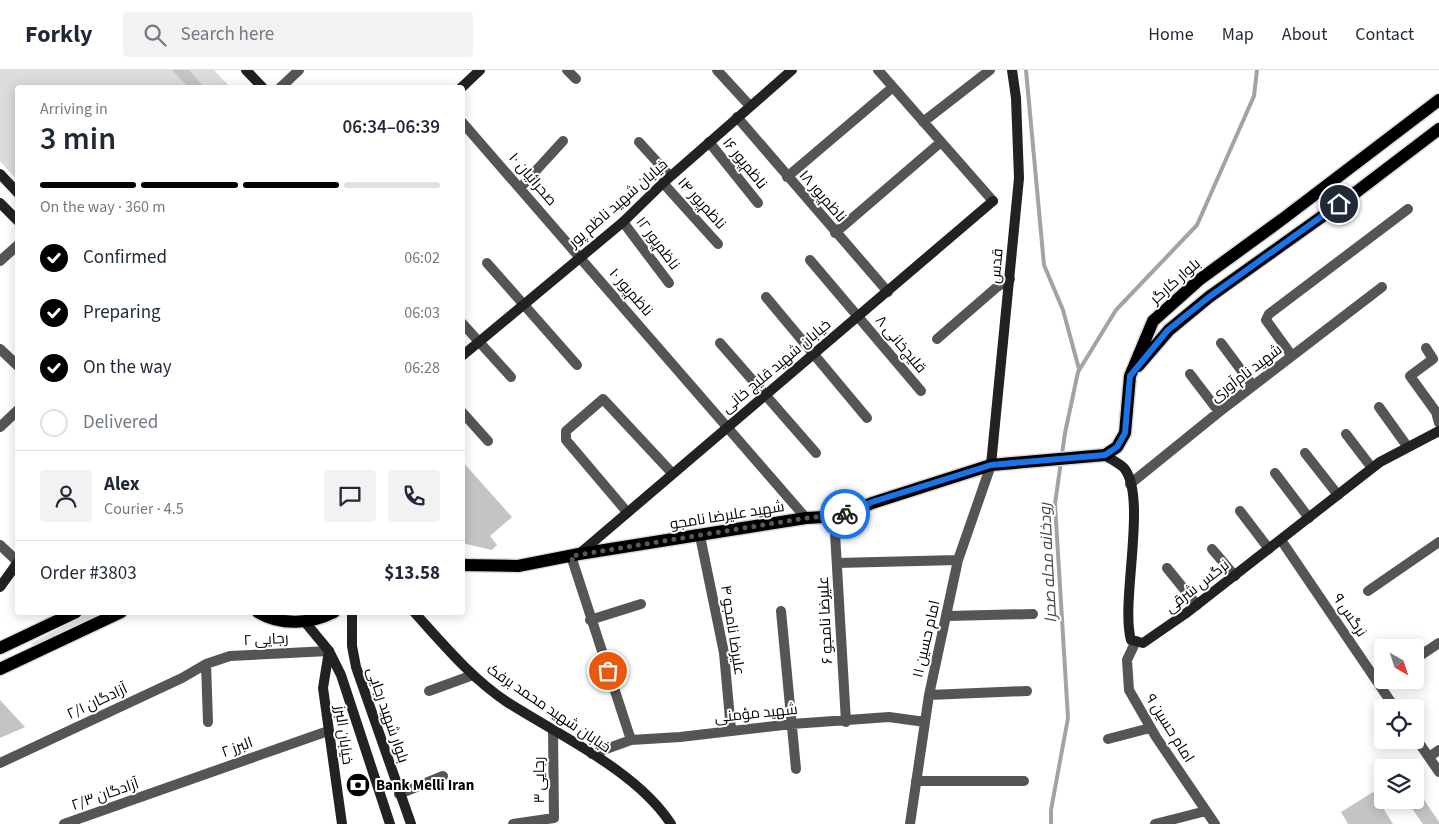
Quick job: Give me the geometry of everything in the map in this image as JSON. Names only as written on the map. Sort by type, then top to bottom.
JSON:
[{"type":"main road","name":"بلوار کارگر","points":[[1105,455],[1117,447],[1125,433],[1130,376],[1153,321],[1199,280],[1439,100]]},
{"type":"main road","points":[[1130,376],[1168,330],[1209,297],[1355,193],[1439,129]]},
{"type":"main road","name":"شهید علیرضا نامجو","points":[[465,565],[518,566],[806,518],[842,516],[872,502],[991,465],[1105,455]]},
{"type":"main road","points":[[14,663],[2,647],[70,615]]},
{"type":"main road","points":[[0,670],[115,615]]},
{"type":"main road","points":[[265,615],[282,622],[306,622],[326,615]]},
{"type":"main road","points":[[22,638],[29,655]]},
{"type":"street","points":[[246,70],[260,85]]},
{"type":"street","points":[[283,85],[299,70]]},
{"type":"street","points":[[465,85],[480,70]]},
{"type":"street","points":[[567,70],[576,79]]},
{"type":"street","points":[[717,70],[750,106]]},
{"type":"street","name":"خیابان شهید ناظم پور","points":[[465,354],[623,222],[709,142],[792,70]]},
{"type":"street","points":[[836,233],[941,142],[878,70]]},
{"type":"street","points":[[923,122],[990,70]]},
{"type":"street","name":"قدس","points":[[991,465],[1019,178],[1016,98],[1012,70]]},
{"type":"street","points":[[787,177],[893,87]]},
{"type":"street","name":"ناظم‌پور ۱۸","points":[[737,117],[888,292]]},
{"type":"street","name":"صحرائیان ۱۰","points":[[465,125],[580,256]]},
{"type":"street","points":[[521,187],[563,141]]},
{"type":"street","name":"ناظم‌پور ۱۴","points":[[639,142],[718,244]]},
{"type":"street","name":"ناظم‌پور ۱۶","points":[[709,142],[758,203]]},
{"type":"street","name":"خیابان شهید قلیچ خانی","points":[[575,555],[993,202],[941,142]]},
{"type":"street","points":[[0,174],[15,190]]},
{"type":"street","points":[[0,203],[15,218]]},
{"type":"street","points":[[1292,356],[1266,320],[1269,314],[1408,209]]},
{"type":"street","name":"ناظم‌پور ۱۲","points":[[623,222],[670,283]]},
{"type":"street","points":[[0,262],[15,248]]},
{"type":"street","name":"ناظم‌پور ۱۰","points":[[580,256],[806,518]]},
{"type":"street","name":"قلیچ‌خانی ۸","points":[[810,260],[921,391]]},
{"type":"street","points":[[487,263],[577,364]]},
{"type":"street","points":[[937,338],[997,287],[1010,279]]},
{"type":"street","name":"شهید نام‌آوری","points":[[1130,484],[1219,412],[1382,288]]},
{"type":"street","points":[[766,297],[867,418]]},
{"type":"street","points":[[465,326],[511,377]]},
{"type":"street","points":[[720,343],[816,453]]},
{"type":"street","points":[[1221,343],[1253,386]]},
{"type":"street","points":[[1426,348],[1433,359],[1410,376],[1436,412],[1439,423]]},
{"type":"street","points":[[0,349],[15,363]]},
{"type":"street","points":[[1190,374],[1219,412]]},
{"type":"street","points":[[627,512],[566,440],[566,431],[603,400],[672,473]]},
{"type":"street","points":[[1379,407],[1407,446]]},
{"type":"street","points":[[0,427],[15,413]]},
{"type":"street","points":[[465,415],[488,440]]},
{"type":"street","name":"نرگس شرقی","points":[[1136,641],[1143,643],[1154,637],[1270,549],[1372,468],[1407,446],[1439,432]]},
{"type":"street","points":[[1346,434],[1372,468]]},
{"type":"street","points":[[1305,453],[1338,495]]},
{"type":"street","points":[[1105,455],[1124,469],[1133,493],[1128,629],[1131,640],[1136,641]]},
{"type":"street","name":"امام حسین ۱۱","points":[[910,824],[929,695],[948,616],[958,560],[991,465]]},
{"type":"street","points":[[1275,473],[1309,518]]},
{"type":"street","points":[[1240,511],[1270,549]]},
{"type":"street","name":"علیرضا نامجو ۶","points":[[834,516],[846,722]]},
{"type":"street","name":"علیرضا نامجو ۴","points":[[700,536],[724,653],[731,730]]},
{"type":"street","name":"نرگس ۹","points":[[1281,540],[1374,672]]},
{"type":"street","points":[[1368,591],[1439,542]]},
{"type":"street","points":[[0,545],[15,559]]},
{"type":"street","points":[[1212,549],[1235,576]]},
{"type":"street","points":[[575,555],[590,620],[631,740]]},
{"type":"street","points":[[837,563],[958,560]]},
{"type":"street","points":[[0,587],[15,566]]},
{"type":"street","points":[[1167,568],[1197,605]]},
{"type":"street","points":[[590,620],[641,604]]},
{"type":"street","points":[[781,611],[796,769]]},
{"type":"street","points":[[948,616],[1034,614]]},
{"type":"street","name":"بلوار شهید رجایی","points":[[352,615],[352,646],[356,667],[410,824]]},
{"type":"street","name":"خیابان شهید محمد برفک","points":[[417,615],[473,676],[506,701],[592,754],[659,806],[670,824]]},
{"type":"street","points":[[306,622],[329,651],[341,674],[390,824]]},
{"type":"street","name":"امام حسین ۹","points":[[1136,641],[1127,660],[1129,690],[1150,728],[1215,824]]},
{"type":"street","points":[[1424,653],[1439,644]]},
{"type":"street","name":"رجایی ۲","points":[[206,664],[230,656],[329,651]]},
{"type":"street","name":"خیابان البرز","points":[[329,651],[323,688],[342,824]]},
{"type":"street","points":[[206,664],[208,722]]},
{"type":"street","name":"آزادگان ۲/۱","points":[[0,763],[182,678],[206,664]]},
{"type":"street","points":[[429,691],[473,676]]},
{"type":"street","points":[[929,695],[1027,691]]},
{"type":"street","name":"شهید مؤمنی","points":[[592,754],[631,740],[680,737],[792,724],[846,722],[888,717],[925,722]]},
{"type":"street","points":[[1108,738],[1150,728]]},
{"type":"street","name":"البرز ۲","points":[[156,792],[328,730]]},
{"type":"street","name":"رجایی ۳","points":[[513,824],[554,818],[553,730]]},
{"type":"street","points":[[1423,749],[1439,772]]},
{"type":"street","points":[[1428,757],[1439,750]]},
{"type":"street","points":[[399,794],[443,776]]},
{"type":"street","points":[[916,781],[1024,781]]},
{"type":"street","name":"آزادگان ۲/۳","points":[[64,824],[156,792]]},
{"type":"street","points":[[1155,824],[1206,810]]},
{"type":"shaded area","points":[[0,70],[214,70],[228,85],[15,85],[15,178],[0,161]]},
{"type":"shaded area","points":[[83,615],[100,615],[33,646],[32,643]]},
{"type":"building","points":[[172,70],[189,70],[202,85],[186,85]]},
{"type":"building","points":[[465,464],[512,517],[490,536],[497,545],[492,550],[465,544]]},
{"type":"building","points":[[0,700],[25,727],[0,738]]},
{"type":"building","name":"Bank Melli Iran","points":[[364,776],[369,790],[351,794],[349,780]]},
{"type":"building","points":[[1373,792],[1374,809],[1384,809],[1393,824],[1348,824],[1341,812]]},
{"type":"building","points":[[1424,800],[1439,824],[1423,824],[1412,809],[1424,809]]},
{"type":"waterway","points":[[1026,70],[1044,265],[1063,310],[1079,369]]},
{"type":"waterway","name":"رودخانه محله صحرا","points":[[1051,824],[1051,810],[1068,718],[1055,504],[1065,433],[1078,372],[1116,310],[1197,225],[1254,96],[1257,70]]},
{"type":"way so far","points":[[608,671],[590,620],[571,556],[806,518],[842,516],[845,514]]},
{"type":"place","name":"Bank Melli Iran","points":[[358,785]]},
{"type":"route","points":[[845,514],[872,502],[991,465],[1105,455],[1117,447],[1125,433],[1130,376],[1168,330],[1209,297],[1339,204]]}]
